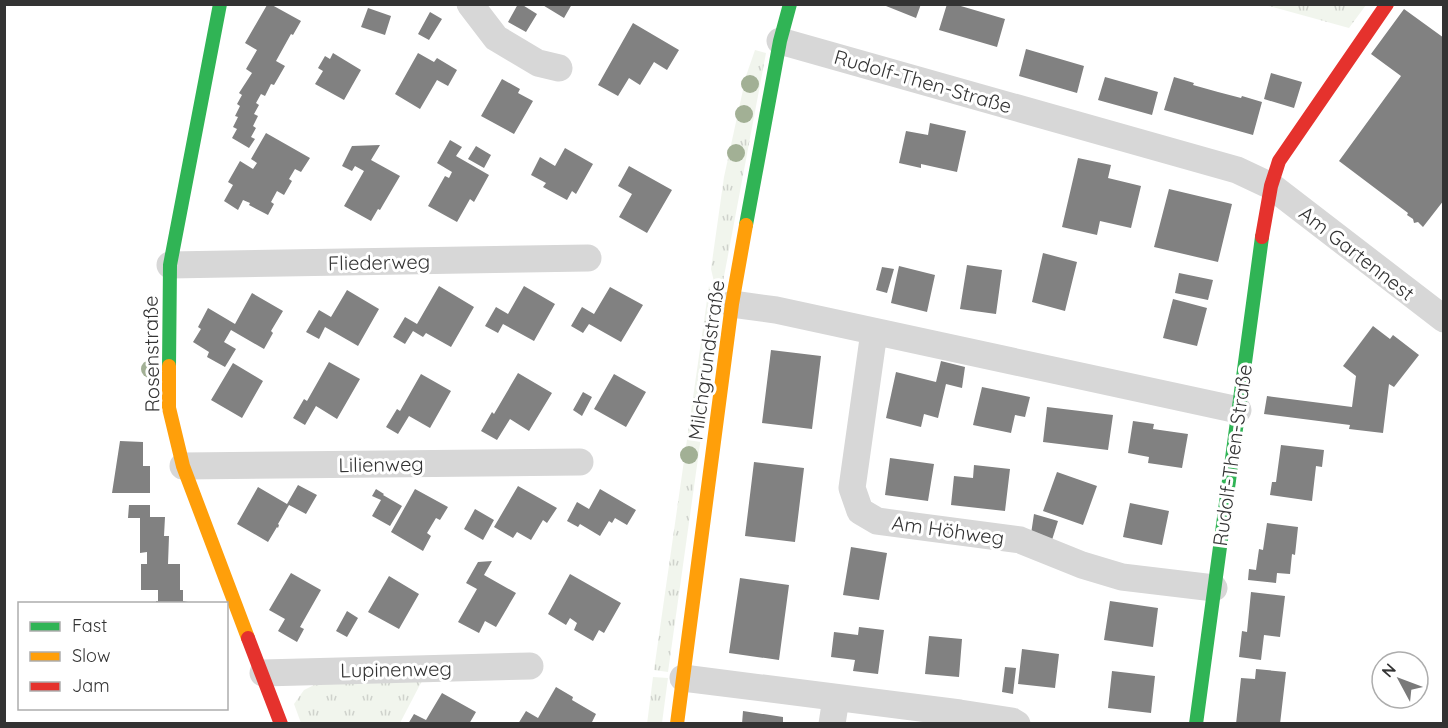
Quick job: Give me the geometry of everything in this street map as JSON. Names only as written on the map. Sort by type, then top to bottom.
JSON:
[{"type":"street","name":"Rosenstraße","points":[[220,4],[170,265],[169,408],[183,466],[281,723]]},
{"type":"street","points":[[470,4],[496,38],[538,63],[559,68]]},
{"type":"street","name":"Milchgrundstraße","points":[[677,723],[732,304],[780,41],[790,4]]},
{"type":"street","name":"Rudolf-Then-Straße","points":[[1196,723],[1264,219],[1271,186],[1279,161],[1388,4]]},
{"type":"street","name":"Rudolf-Then-Straße","points":[[780,41],[1237,170],[1271,186]]},
{"type":"street","name":"Am Gartennest","points":[[1271,186],[1443,319]]},
{"type":"street","name":"Fliederweg","points":[[170,265],[588,258]]},
{"type":"street","points":[[732,304],[776,310],[1238,410]]},
{"type":"street","name":"Am Höhweg","points":[[874,332],[852,488],[860,511],[877,521],[1020,540],[1082,565],[1122,577],[1214,588]]},
{"type":"street","name":"Lilienweg","points":[[183,466],[580,462]]},
{"type":"street","name":"Lupinenweg","points":[[263,673],[530,666]]},
{"type":"street","points":[[683,678],[834,711],[960,713],[1017,723]]},
{"type":"green space","points":[[1265,5],[1366,5],[1349,28]]},
{"type":"green space","points":[[755,50],[766,53],[719,303],[711,269],[724,177],[746,76]]},
{"type":"green space","points":[[709,286],[718,316],[668,672],[654,670]]},
{"type":"green space","points":[[334,675],[424,677],[400,723],[301,723],[294,704],[304,690]]},
{"type":"green space","points":[[653,677],[668,678],[662,723],[647,724]]},
{"type":"building","points":[[518,4],[537,14],[526,32],[508,22]]},
{"type":"building","points":[[541,4],[572,4],[564,18]]},
{"type":"building","points":[[881,4],[921,4],[916,18]]},
{"type":"building","points":[[947,4],[1005,19],[997,47],[939,30]]},
{"type":"building","points":[[267,5],[272,5],[301,21],[276,61],[285,66],[274,85],[271,84],[265,96],[261,94],[256,103],[259,105],[254,114],[258,116],[253,126],[256,128],[251,137],[255,139],[249,148],[232,138],[237,129],[233,127],[240,106],[237,104],[242,95],[239,93],[252,73],[246,69],[257,50],[245,43]]},
{"type":"building","points":[[368,8],[391,16],[385,35],[361,27]]},
{"type":"building","points":[[1404,9],[1444,38],[1444,168],[1442,170],[1444,171],[1444,200],[1423,227],[1418,222],[1414,223],[1413,219],[1407,215],[1408,213],[1339,161],[1401,76],[1371,54]]},
{"type":"building","points":[[430,12],[442,19],[429,40],[418,34]]},
{"type":"building","points":[[633,23],[679,50],[667,70],[654,62],[640,85],[629,78],[618,96],[598,85]]},
{"type":"building","points":[[1026,49],[1084,66],[1077,93],[1019,76]]},
{"type":"building","points":[[333,53],[361,70],[344,100],[315,84],[323,71],[318,68],[325,56],[330,59]]},
{"type":"building","points":[[418,53],[434,62],[437,58],[457,70],[448,86],[437,80],[420,109],[395,94]]},
{"type":"building","points":[[1271,73],[1302,82],[1294,108],[1264,99]]},
{"type":"building","points":[[1105,77],[1158,92],[1152,115],[1098,100]]},
{"type":"building","points":[[1174,77],[1194,83],[1193,85],[1262,102],[1253,135],[1164,110]]},
{"type":"building","points":[[502,79],[520,89],[518,93],[533,101],[514,134],[481,116]]},
{"type":"building","points":[[930,123],[966,131],[957,172],[921,164],[921,168],[899,163],[906,131],[928,135]]},
{"type":"building","points":[[266,133],[310,158],[301,172],[295,169],[289,179],[292,181],[284,195],[277,191],[268,215],[243,200],[238,210],[224,201],[233,185],[228,182],[240,161],[253,169],[257,163],[251,159]]},
{"type":"building","points":[[450,140],[462,147],[456,156],[489,175],[474,202],[470,199],[457,222],[428,206],[445,176],[449,178],[452,172],[437,163]]},
{"type":"building","points":[[380,145],[371,160],[400,176],[371,221],[344,206],[364,171],[355,166],[352,171],[342,166],[352,146]]},
{"type":"building","points":[[476,146],[491,155],[484,168],[468,159]]},
{"type":"building","points":[[565,148],[593,164],[576,194],[572,191],[567,200],[543,187],[546,183],[531,175],[540,157],[555,166]]},
{"type":"building","points":[[1078,158],[1111,165],[1108,178],[1141,186],[1131,228],[1100,221],[1097,235],[1062,227]]},
{"type":"building","points":[[629,166],[672,190],[647,233],[619,217],[632,194],[618,186]]},
{"type":"building","points":[[1169,189],[1232,204],[1218,262],[1154,247]]},
{"type":"building","points":[[1043,253],[1077,262],[1065,311],[1032,302]]},
{"type":"building","points":[[967,265],[1002,270],[996,314],[960,309]]},
{"type":"building","points":[[899,266],[935,275],[927,312],[891,303]]},
{"type":"building","points":[[882,267],[894,269],[887,293],[876,290]]},
{"type":"building","points":[[1179,273],[1213,280],[1208,300],[1175,293]]},
{"type":"building","points":[[439,286],[474,307],[451,347],[426,333],[423,337],[413,331],[405,344],[393,337],[405,317],[417,324]]},
{"type":"building","points":[[524,286],[555,304],[534,341],[503,324],[498,333],[485,326],[496,307],[508,314]]},
{"type":"building","points":[[610,287],[643,305],[621,342],[589,324],[583,333],[571,326],[582,307],[594,314]]},
{"type":"building","points":[[347,290],[379,309],[358,346],[325,327],[319,339],[306,332],[319,310],[331,317]]},
{"type":"building","points":[[252,293],[283,311],[264,349],[231,330],[224,342],[236,349],[225,367],[207,357],[209,352],[193,342],[201,329],[198,327],[208,308],[235,324]]},
{"type":"building","points":[[1173,299],[1207,308],[1197,346],[1163,338]]},
{"type":"building","points":[[1373,326],[1390,339],[1393,335],[1419,355],[1394,387],[1389,384],[1383,433],[1349,429],[1350,425],[1264,414],[1267,396],[1352,407],[1356,376],[1343,366]]},
{"type":"building","points":[[771,350],[821,356],[812,429],[762,423]]},
{"type":"building","points":[[941,361],[965,367],[962,388],[946,384],[938,418],[924,414],[921,427],[886,418],[896,372],[936,382]]},
{"type":"building","points":[[329,362],[360,379],[337,419],[316,406],[305,425],[293,418],[304,399],[307,401]]},
{"type":"building","points":[[233,363],[263,381],[242,418],[211,400]]},
{"type":"building","points":[[518,373],[552,393],[529,431],[510,419],[497,440],[481,431],[492,412],[494,414]]},
{"type":"building","points":[[421,374],[451,391],[430,428],[409,416],[398,434],[386,427],[397,409],[400,411]]},
{"type":"building","points":[[614,374],[646,392],[626,427],[594,409]]},
{"type":"building","points":[[982,387],[1030,397],[1025,417],[1015,415],[1011,433],[973,425]]},
{"type":"building","points":[[583,392],[592,397],[582,416],[573,410]]},
{"type":"building","points":[[1047,407],[1113,415],[1108,450],[1043,442]]},
{"type":"building","points":[[1133,421],[1154,424],[1153,429],[1188,434],[1182,468],[1148,463],[1149,457],[1128,453]]},
{"type":"building","points":[[120,441],[143,442],[143,466],[150,466],[150,493],[112,493]]},
{"type":"building","points":[[1281,445],[1324,450],[1322,467],[1316,466],[1312,501],[1270,495],[1272,482],[1276,482]]},
{"type":"building","points":[[890,458],[934,464],[928,501],[885,495]]},
{"type":"building","points":[[754,462],[804,468],[795,542],[745,536]]},
{"type":"building","points":[[974,465],[1010,469],[1005,511],[951,505],[954,476],[973,478]]},
{"type":"building","points":[[1057,472],[1097,486],[1083,525],[1043,511]]},
{"type":"building","points":[[298,485],[317,495],[306,514],[289,505],[268,542],[237,524],[258,487],[287,504]]},
{"type":"building","points":[[518,486],[557,508],[547,523],[543,520],[531,540],[517,532],[513,538],[494,527]]},
{"type":"building","points":[[376,489],[402,506],[390,526],[372,516],[381,500],[372,496]]},
{"type":"building","points":[[415,489],[448,507],[440,520],[436,518],[427,533],[431,536],[423,551],[391,532]]},
{"type":"building","points":[[600,489],[636,510],[627,525],[615,518],[612,523],[609,521],[600,536],[580,524],[578,527],[567,521],[577,502],[589,509]]},
{"type":"building","points":[[1130,503],[1169,511],[1162,545],[1123,537]]},
{"type":"building","points":[[129,505],[150,505],[150,517],[165,517],[164,536],[169,536],[168,564],[180,564],[180,590],[183,590],[183,601],[188,602],[156,602],[158,601],[158,590],[141,590],[141,564],[147,564],[147,552],[140,553],[140,518],[128,518]]},
{"type":"building","points":[[475,509],[494,520],[483,540],[464,529]]},
{"type":"building","points":[[1034,514],[1058,521],[1052,540],[1031,534]]},
{"type":"building","points":[[1267,523],[1298,527],[1290,574],[1277,573],[1276,583],[1248,580],[1249,569],[1256,570],[1259,549],[1263,550]]},
{"type":"building","points":[[851,547],[887,553],[879,600],[843,595]]},
{"type":"building","points":[[492,561],[484,575],[516,593],[496,627],[485,621],[479,633],[458,622],[477,589],[466,583],[478,562]]},
{"type":"building","points":[[291,573],[321,590],[300,627],[304,629],[297,642],[278,631],[285,619],[269,610]]},
{"type":"building","points":[[570,574],[621,603],[604,633],[599,630],[593,641],[574,630],[577,623],[570,618],[566,625],[548,614]]},
{"type":"building","points":[[389,576],[419,594],[399,629],[368,612]]},
{"type":"building","points":[[740,578],[789,585],[779,660],[729,653]]},
{"type":"building","points":[[1251,592],[1285,596],[1280,637],[1264,635],[1261,660],[1239,657],[1242,631],[1247,632]]},
{"type":"building","points":[[1110,601],[1158,608],[1153,647],[1104,640]]},
{"type":"building","points":[[347,611],[358,618],[347,637],[336,631]]},
{"type":"building","points":[[859,627],[884,630],[878,674],[853,671],[855,660],[831,657],[834,632],[858,635]]},
{"type":"building","points":[[929,636],[962,639],[959,677],[925,674]]},
{"type":"building","points":[[1022,649],[1059,654],[1055,688],[1018,684]]},
{"type":"building","points":[[1005,667],[1016,668],[1013,694],[1002,692]]},
{"type":"building","points":[[1256,669],[1286,672],[1280,724],[1236,724],[1241,678],[1255,679]]},
{"type":"building","points":[[1112,671],[1155,676],[1151,713],[1108,708]]},
{"type":"building","points":[[556,687],[573,697],[572,700],[596,714],[591,724],[518,724],[526,711],[538,718]]},
{"type":"building","points":[[442,693],[476,712],[469,724],[408,724],[414,714],[426,720]]},
{"type":"building","points":[[743,711],[783,717],[783,724],[742,724]]},
{"type":"traffic: fast","points":[[169,366],[170,265],[220,4]]},
{"type":"traffic: fast","points":[[746,225],[780,41],[790,4]]},
{"type":"traffic: fast","points":[[1196,724],[1262,237]]},
{"type":"traffic: slow","points":[[677,724],[732,304],[746,225]]},
{"type":"traffic: slow","points":[[169,366],[169,408],[183,466],[248,638]]},
{"type":"traffic: jam","points":[[1262,237],[1271,186],[1279,161],[1387,4]]},
{"type":"traffic: jam","points":[[248,638],[281,724]]}]
